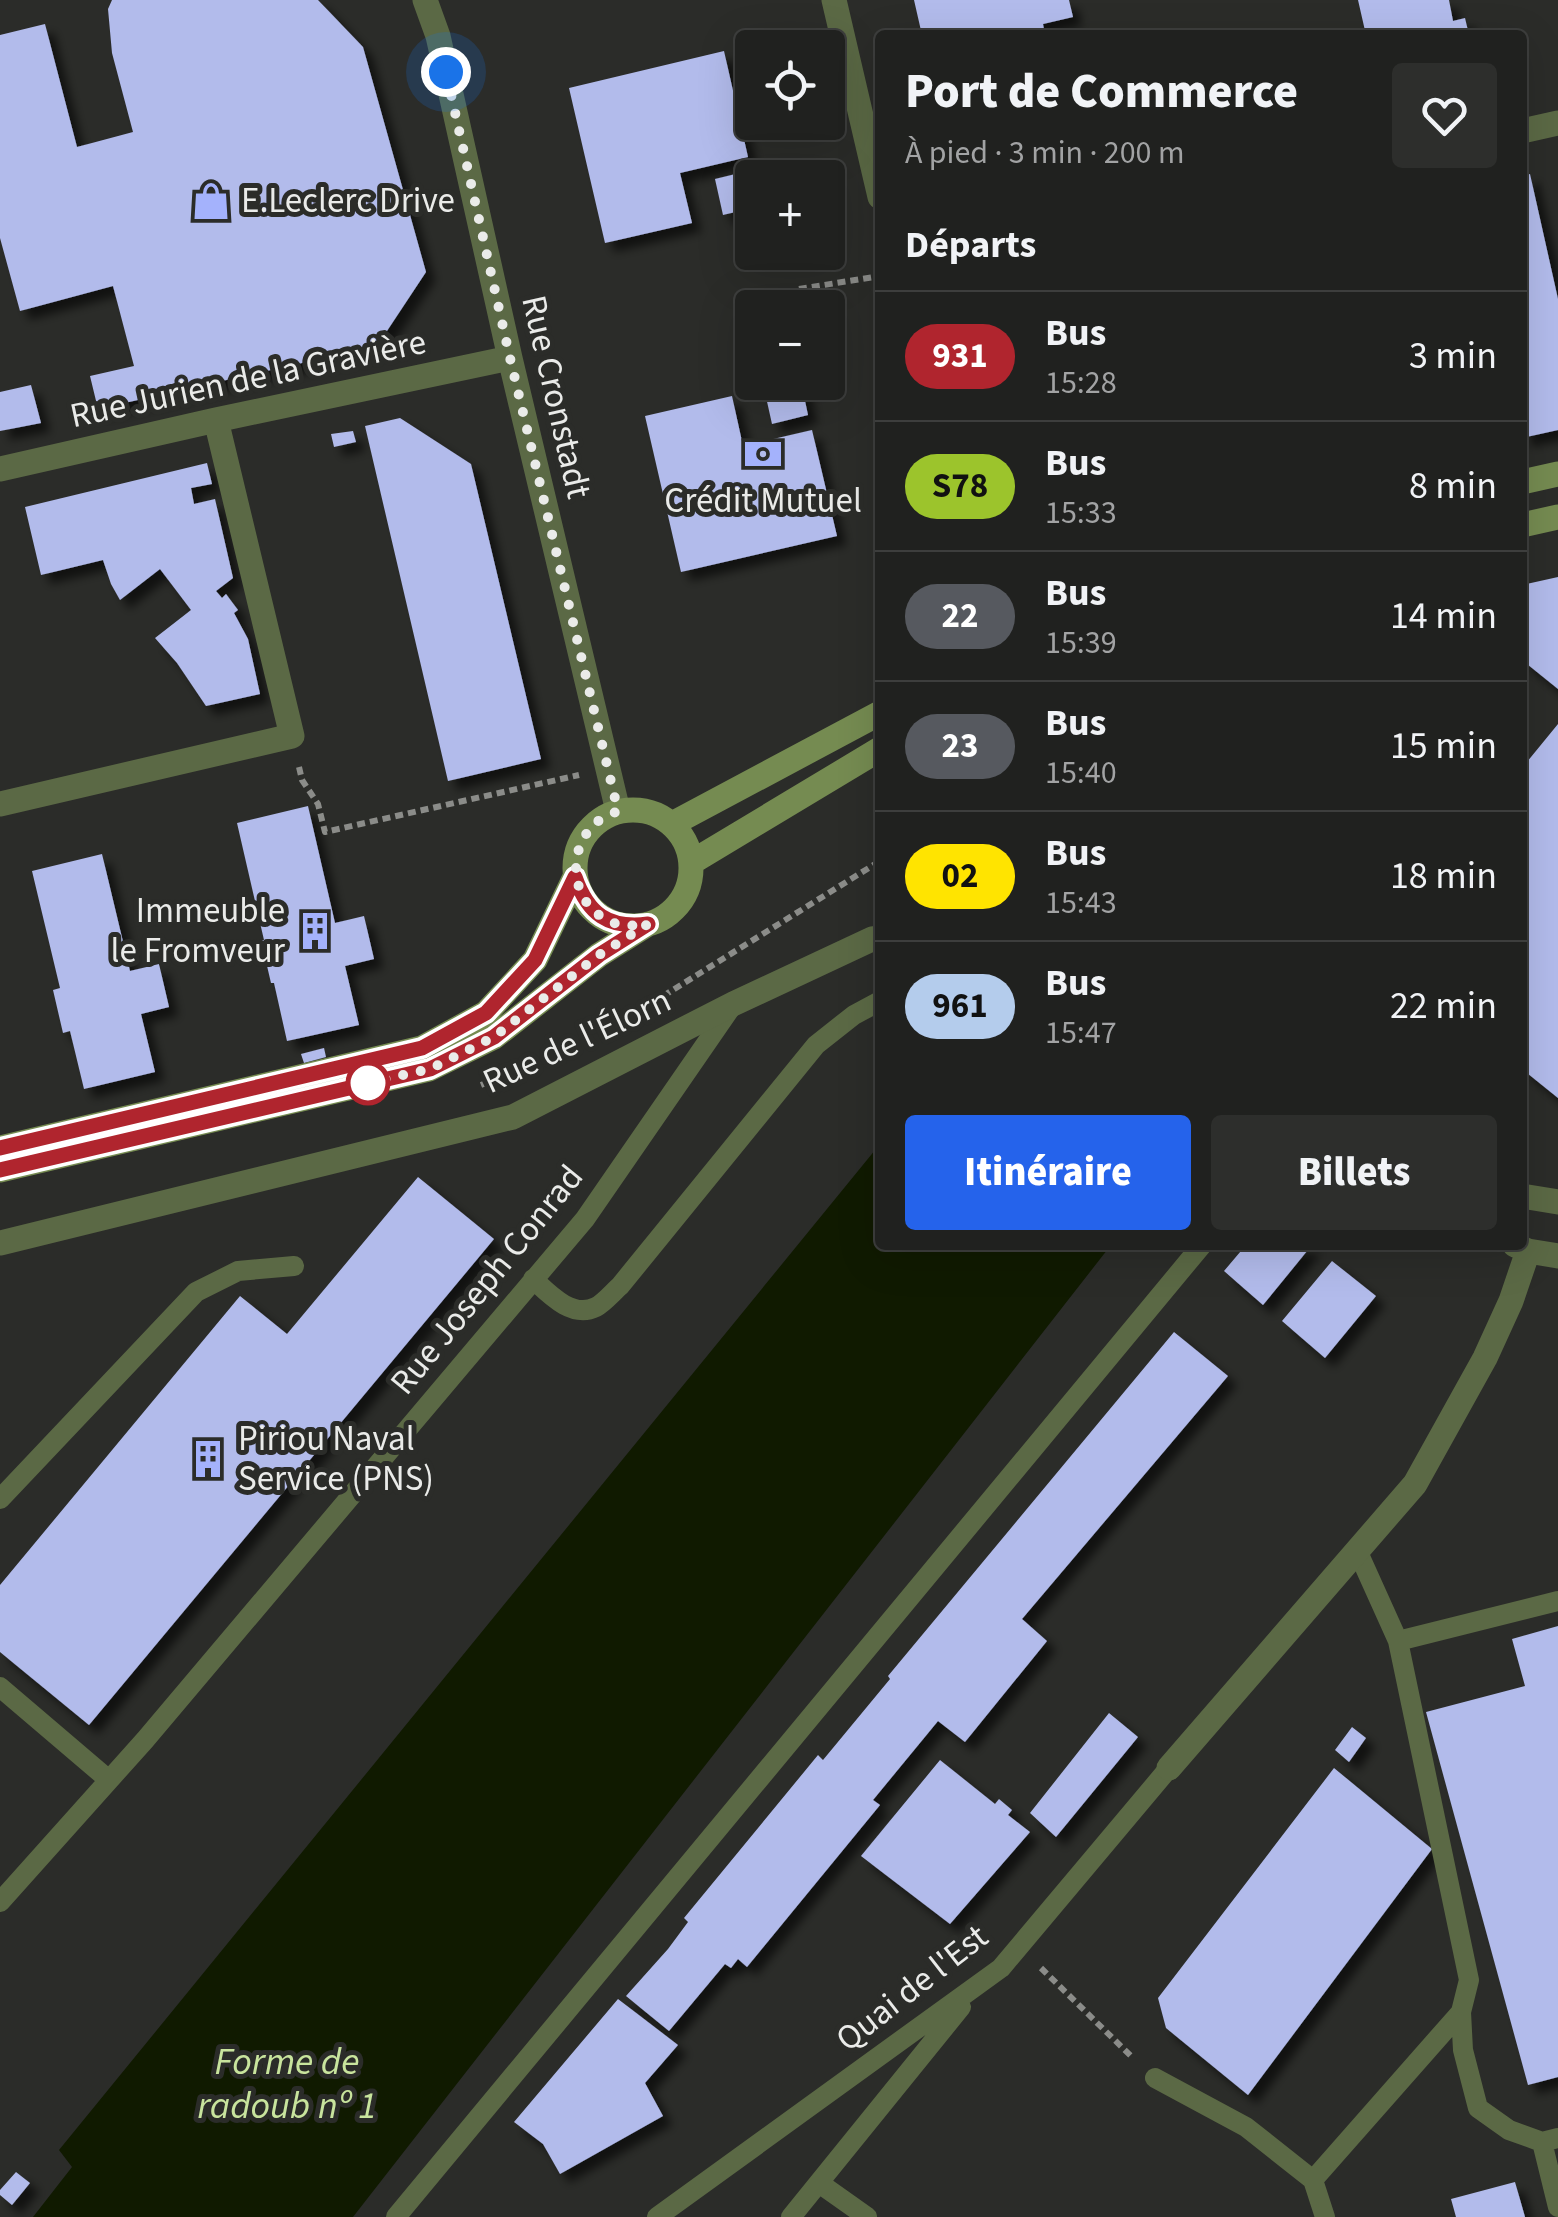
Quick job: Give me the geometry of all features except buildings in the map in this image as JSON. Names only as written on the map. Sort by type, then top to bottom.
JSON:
[{"type":"main road","points":[[1527,481],[1558,474]]},
{"type":"main road","points":[[1527,524],[1558,517]]},
{"type":"main road","points":[[672,824],[875,716]]},
{"type":"main road","points":[[692,862],[875,753]]},
{"type":"main road","points":[[618,811],[656,814],[672,824],[685,841],[692,862],[682,902],[667,916],[648,924],[628,926],[610,922],[593,911],[575,877],[576,855],[584,836],[599,820],[618,811]]},
{"type":"main road","name":"Rue de l'Élorn","points":[[0,1148],[422,1048],[486,1013],[535,960],[575,877]]},
{"type":"main road","name":"Rue de l'Élorn","points":[[0,1170],[430,1069],[494,1037],[599,955],[648,924]]},
{"type":"street","name":"Rue Cronstadt","points":[[426,0],[438,36],[618,811]]},
{"type":"street","points":[[834,0],[875,176]]},
{"type":"street","points":[[1527,130],[1558,123]]},
{"type":"street","name":"Rue Jurien de la Gravière","points":[[0,469],[510,358]]},
{"type":"street","points":[[0,804],[292,736],[216,420]]},
{"type":"street","name":"Rue de l'Élorn","points":[[0,1243],[512,1117],[733,1004],[875,939]]},
{"type":"street","points":[[1527,1197],[1558,1202]]},
{"type":"street","points":[[1527,1249],[1558,1256]]},
{"type":"street","points":[[1169,1768],[1414,1484],[1485,1358],[1510,1301],[1522,1250]]},
{"type":"lane","name":"Rue Joseph Conrad","points":[[0,1902],[110,1780],[585,1219],[733,1004]]},
{"type":"lane","points":[[534,1279],[551,1296],[576,1311],[595,1308],[620,1286],[816,1045],[875,1004]]},
{"type":"lane","points":[[396,2217],[1198,1250]]},
{"type":"lane","points":[[0,1498],[196,1292],[238,1271],[294,1266]]},
{"type":"lane","points":[[1357,1550],[1398,1641],[1469,1980],[1461,2012],[1462,2050],[1478,2108],[1508,2130],[1550,2140],[1558,2207]]},
{"type":"lane","points":[[1398,1641],[1558,1600]]},
{"type":"lane","points":[[0,1687],[110,1780]]},
{"type":"lane","name":"Quai de l'Est","points":[[657,2217],[1001,1968],[1169,1768]]},
{"type":"lane","points":[[791,2217],[978,1986]]},
{"type":"lane","points":[[1314,2180],[1461,2012]]},
{"type":"lane","points":[[1155,2078],[1246,2128],[1314,2180],[1325,2217]]},
{"type":"lane","points":[[819,2183],[867,2217]]},
{"type":"path","points":[[799,288],[875,277]]},
{"type":"path","points":[[292,736],[302,780],[318,804],[324,832],[609,768]]},
{"type":"path","points":[[1018,1946],[1155,2078]]},
{"type":"water","name":"Forme de radoub nº 1","points":[[875,1150],[875,1250],[1107,1250],[353,2217],[33,2217],[72,2167],[59,2150]]},
{"type":"bus line","name":"931","points":[[0,1148],[422,1048],[486,1013],[535,960],[575,877],[593,911],[610,922],[628,926],[648,924],[599,955],[494,1037],[430,1069],[0,1170]]},
{"type":"place","name":"E.Leclerc Drive","points":[[211,201]]},
{"type":"place","name":"Crédit Mutuel","points":[[763,454]]},
{"type":"place","name":"Immeuble le Fromveur","points":[[315,931]]},
{"type":"place","name":"Piriou Naval Service (PNS)","points":[[208,1459]]},
{"type":"route","points":[[368,1083],[430,1069],[494,1037],[599,955],[648,924],[628,926],[610,922],[593,911],[575,877],[576,855],[584,836],[599,820],[618,811],[446,72]]}]
